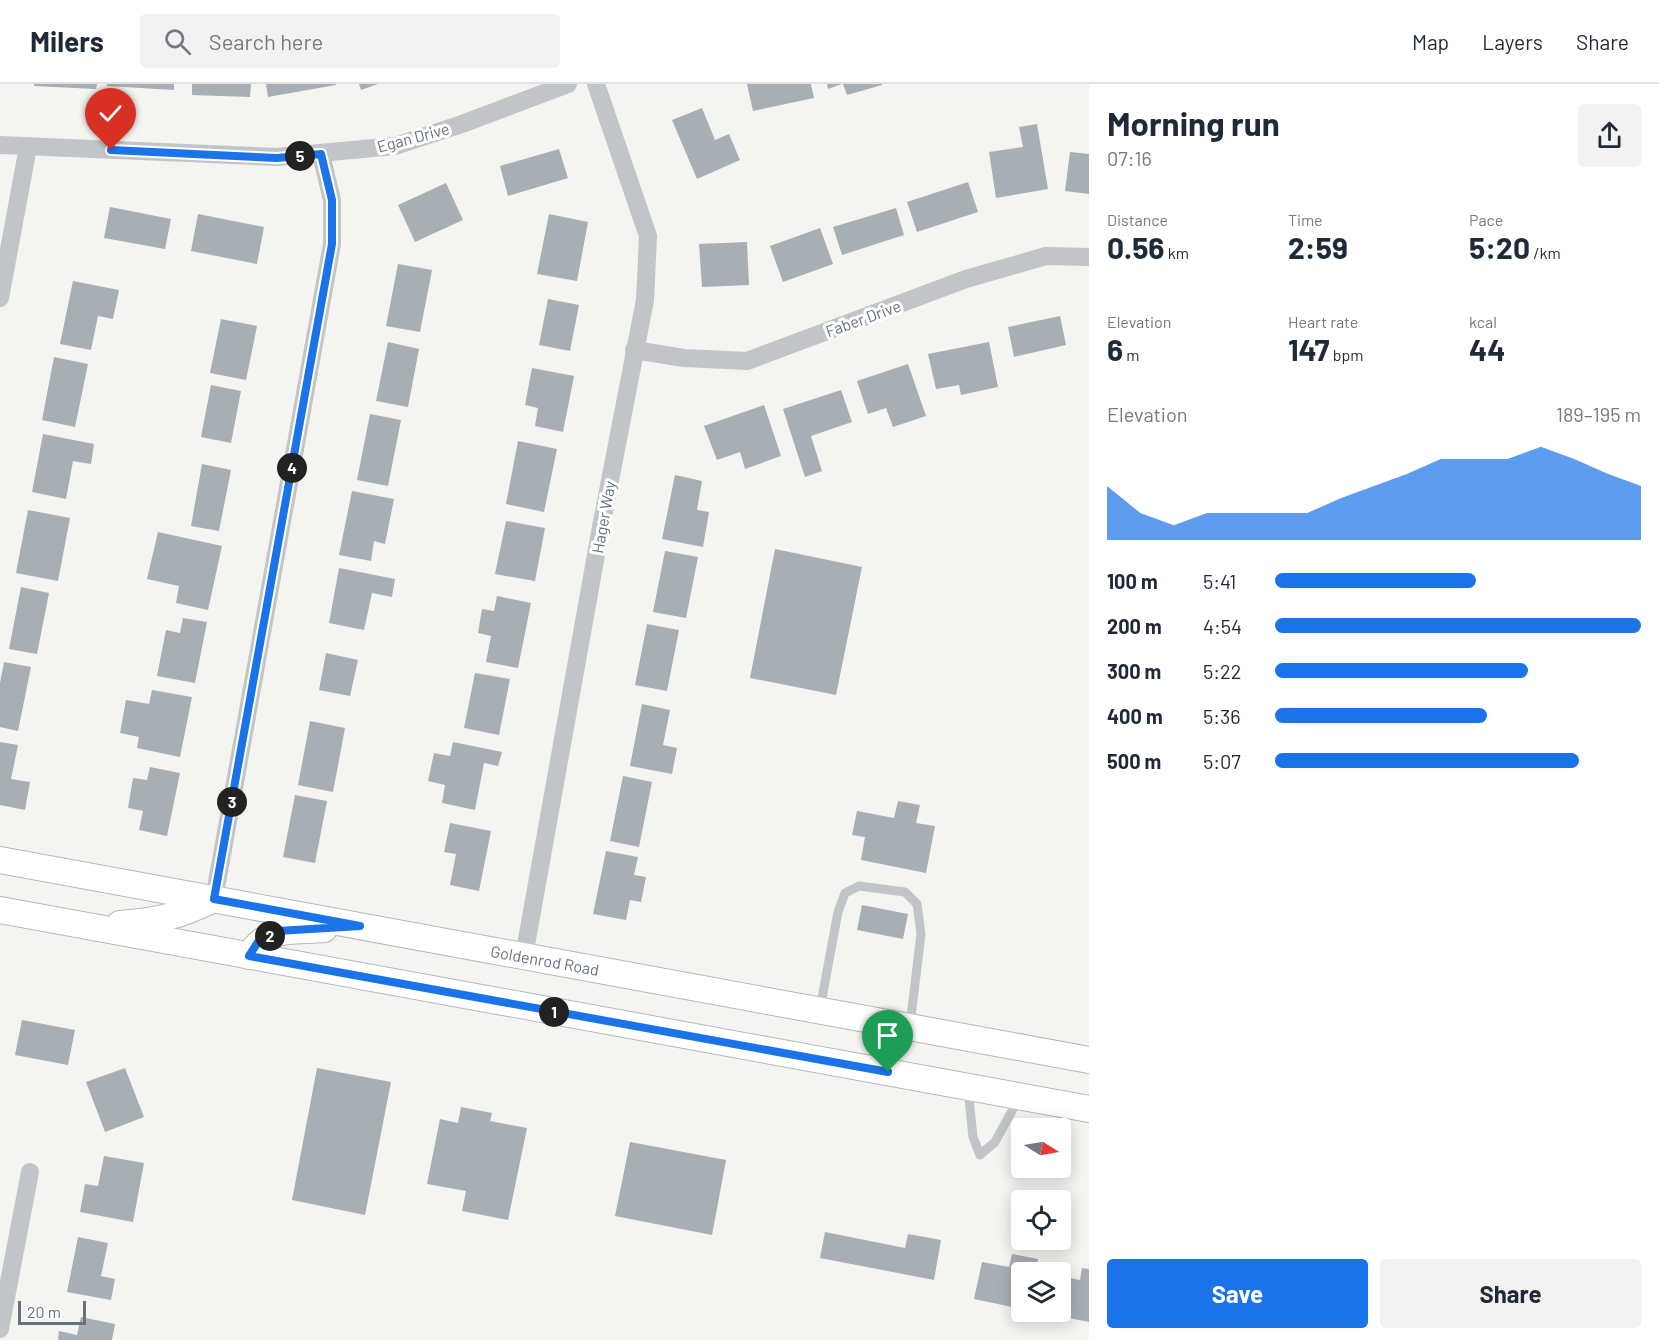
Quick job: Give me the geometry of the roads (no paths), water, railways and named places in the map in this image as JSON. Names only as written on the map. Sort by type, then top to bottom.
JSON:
[{"type":"main road","name":"Goldenrod Road","points":[[0,860],[1089,1060]]},
{"type":"main road","points":[[84,926],[152,921],[181,915],[214,899]]},
{"type":"main road","points":[[0,910],[1089,1109]]},
{"type":"main road","points":[[249,956],[258,942],[278,931],[360,926]]},
{"type":"street","name":"Egan Drive","points":[[0,145],[277,158],[321,154],[395,146],[462,124],[568,84]]},
{"type":"street","name":"Hager Way","points":[[524,956],[645,300],[648,236],[596,84]]},
{"type":"street","points":[[0,298],[27,147]]},
{"type":"street","points":[[214,899],[332,244],[332,200],[321,154]]},
{"type":"street","name":"Faber Drive","points":[[634,350],[684,358],[747,361],[966,279],[1046,256],[1089,257]]},
{"type":"street","points":[[0,1329],[30,1172]]},
{"type":"lane","points":[[819,1011],[838,912],[845,893],[859,886],[905,892],[917,904],[921,934],[910,1027]]},
{"type":"lane","points":[[967,1087],[972,1137],[980,1159],[995,1142],[1020,1096]]}]
